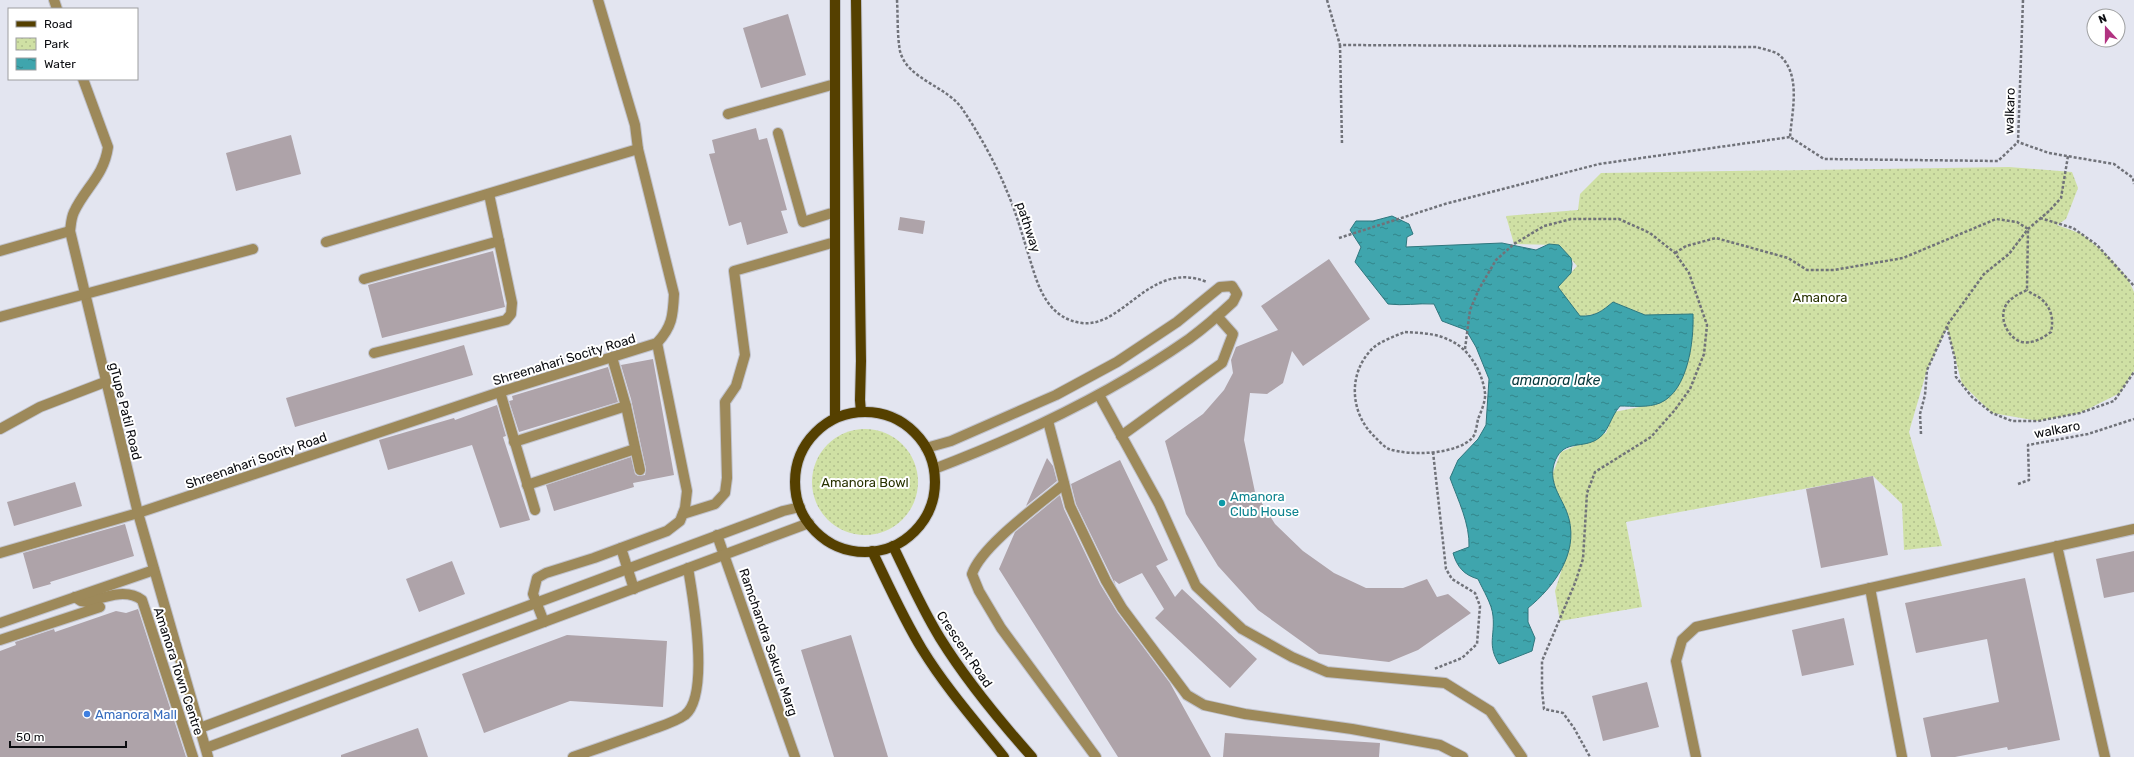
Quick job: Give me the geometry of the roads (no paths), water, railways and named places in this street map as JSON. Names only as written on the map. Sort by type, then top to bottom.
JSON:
[{"type":"main road","points":[[835,0],[835,417]]},
{"type":"main road","points":[[856,0],[861,412]]},
{"type":"main road","points":[[861,412],[880,414],[899,421],[916,433],[926,448],[934,470],[934,496],[929,510],[913,532],[893,546],[872,551],[850,550],[837,546],[825,539],[809,523],[800,507],[796,496],[795,480],[801,454],[817,432],[835,417],[861,412]]},
{"type":"main road","name":"Crescent Road","points":[[893,546],[917,599],[940,639],[982,698],[1032,757]]},
{"type":"main road","points":[[872,551],[899,608],[923,650],[966,710],[1004,757]]},
{"type":"street","name":"Shreenahari Socity Road","points":[[0,553],[138,513],[500,392],[657,343],[667,332],[673,316],[674,294],[638,149],[635,125],[598,0]]},
{"type":"street","name":"gTupe Patil Road","points":[[83,80],[108,147],[107,159],[100,174],[73,213],[70,231],[105,382],[138,513],[207,753]]},
{"type":"street","points":[[728,114],[835,84]]},
{"type":"street","points":[[778,133],[803,222],[835,212]]},
{"type":"street","points":[[326,242],[638,149]]},
{"type":"street","points":[[374,353],[506,320],[511,314],[512,303],[489,194]]},
{"type":"street","points":[[0,251],[70,231]]},
{"type":"street","points":[[364,279],[499,241]]},
{"type":"street","points":[[683,514],[715,504],[725,493],[727,478],[724,402],[736,386],[745,356],[734,271],[835,242]]},
{"type":"street","points":[[0,316],[252,249]]},
{"type":"street","points":[[926,448],[951,441],[1056,395],[1117,362],[1178,322],[1220,287],[1232,286],[1237,294],[1234,302],[1217,316],[1184,342],[1128,380],[1048,421],[934,470]]},
{"type":"street","points":[[1121,436],[1222,363],[1232,334],[1217,316]]},
{"type":"street","points":[[544,622],[533,594],[537,578],[546,573],[666,531],[680,521],[683,514],[687,491],[657,343]]},
{"type":"street","points":[[612,357],[626,406],[640,470]]},
{"type":"street","points":[[0,429],[40,407],[105,382]]},
{"type":"street","points":[[500,392],[535,510]]},
{"type":"street","points":[[1099,395],[1159,504],[1196,586],[1242,629],[1292,657],[1327,672],[1445,683],[1490,711],[1522,757]]},
{"type":"street","points":[[514,442],[626,406]]},
{"type":"street","points":[[1048,421],[1056,447],[1070,506],[1106,581],[1122,608],[1187,695],[1204,705],[1245,714],[1352,729],[1440,745],[1463,757]]},
{"type":"street","points":[[527,485],[635,450]]},
{"type":"street","points":[[1064,484],[987,551],[975,566],[972,574],[979,591],[1001,628],[1096,757]]},
{"type":"street","points":[[200,728],[717,535],[784,511],[800,507]]},
{"type":"street","points":[[207,753],[544,622],[809,523]]},
{"type":"street","points":[[1696,757],[1676,661],[1682,640],[1696,628],[2134,528]]},
{"type":"street","name":"Ramchandra Sakure Marg","points":[[717,535],[795,757]]},
{"type":"street","points":[[2057,546],[2105,757]]},
{"type":"street","points":[[621,548],[634,589]]},
{"type":"street","points":[[573,757],[664,725],[686,715],[696,688],[699,640],[688,568]]},
{"type":"street","points":[[75,597],[154,570]]},
{"type":"street","points":[[1870,588],[1902,757]]},
{"type":"street","name":"Amanora Town Centre","points":[[0,623],[75,597],[87,602],[127,592],[135,594],[142,600],[193,757]]},
{"type":"street","points":[[0,640],[100,607]]},
{"type":"water","name":"amanora lake","points":[[1392,216],[1409,224],[1413,234],[1407,237],[1406,247],[1502,243],[1536,250],[1549,244],[1559,245],[1571,258],[1572,264],[1571,273],[1558,287],[1580,316],[1590,316],[1598,313],[1613,302],[1645,315],[1693,314],[1692,338],[1687,364],[1683,377],[1677,388],[1669,397],[1660,403],[1650,406],[1620,406],[1607,429],[1600,437],[1590,443],[1567,448],[1557,456],[1554,464],[1553,479],[1557,492],[1567,512],[1571,532],[1567,557],[1555,580],[1538,600],[1528,608],[1528,622],[1535,638],[1532,651],[1499,664],[1492,646],[1493,616],[1489,602],[1478,579],[1462,570],[1453,553],[1469,547],[1469,538],[1466,521],[1450,478],[1458,460],[1478,439],[1486,425],[1489,379],[1476,347],[1466,330],[1442,321],[1434,304],[1388,304],[1355,262],[1361,247],[1350,230],[1356,221],[1373,221]]},
{"type":"place","name":"Amanora Club House","points":[[1222,503]]},
{"type":"place","name":"Amanora Mall","points":[[87,714]]},
{"type":"park label","name":"Amanora","points":[[1820,297]]},
{"type":"park label","name":"Amanora Bowl","points":[[865,482]]}]
